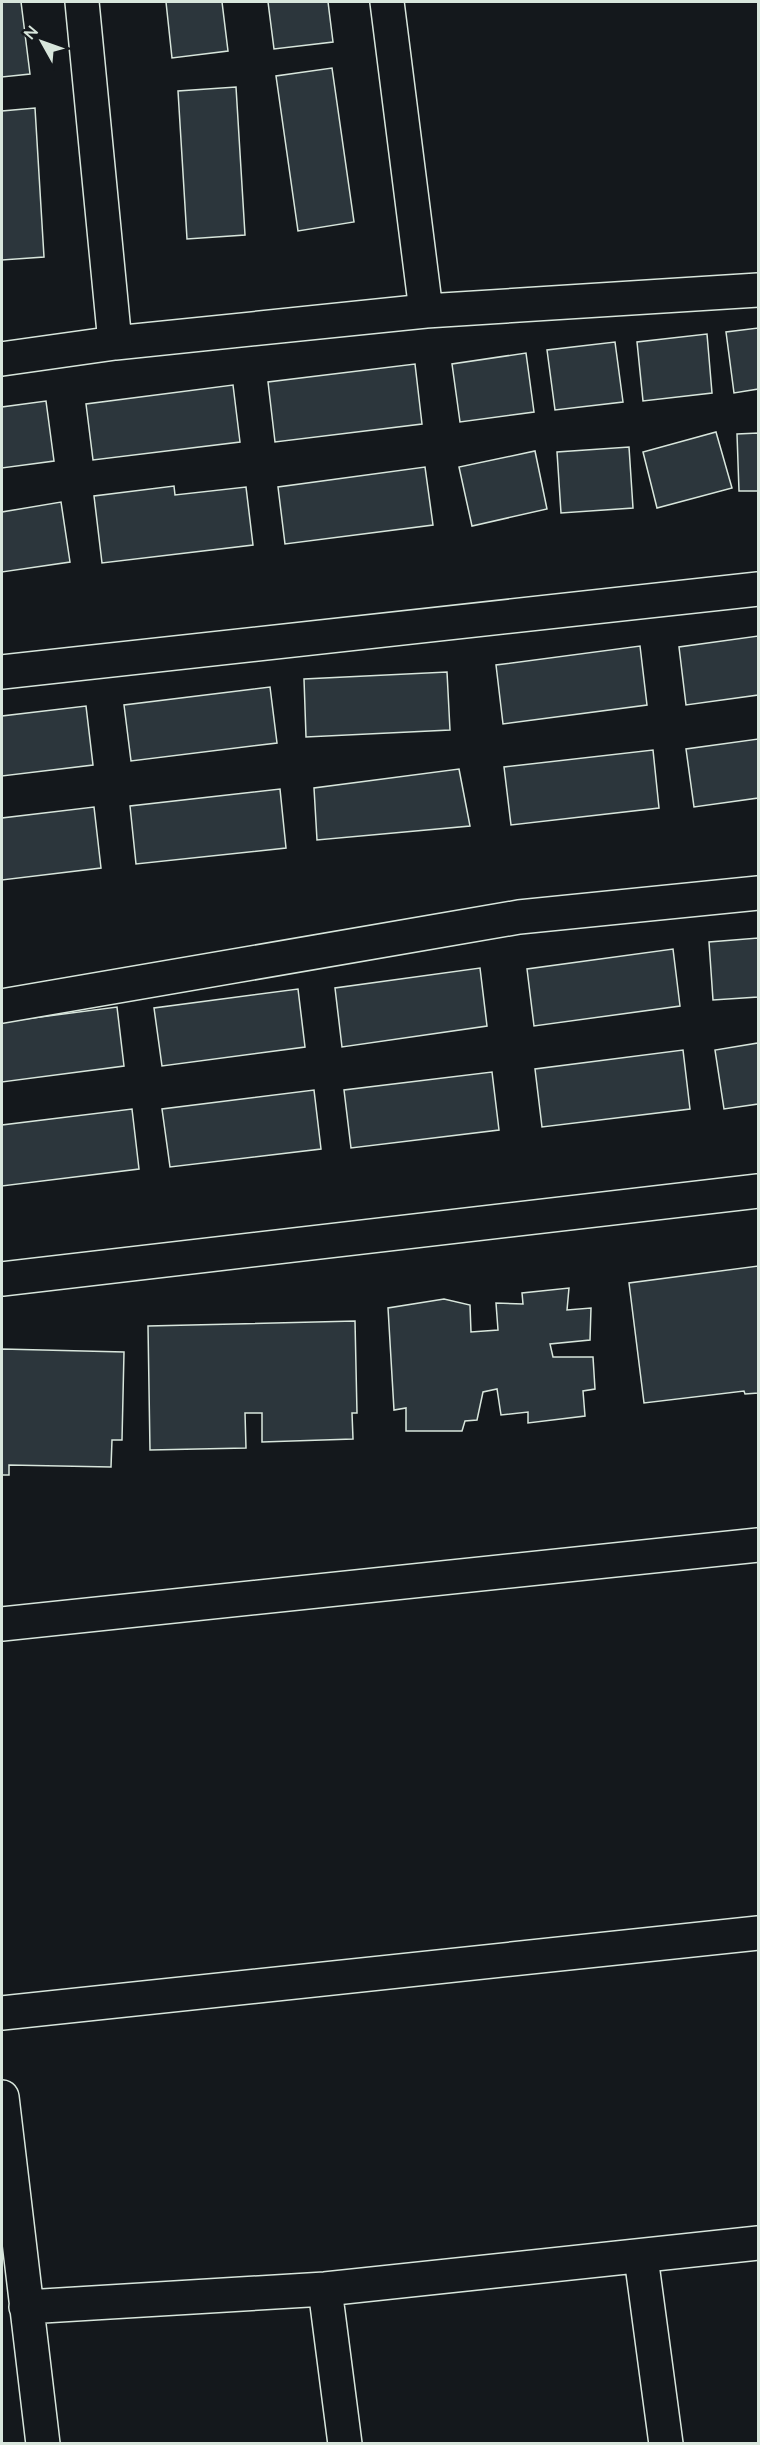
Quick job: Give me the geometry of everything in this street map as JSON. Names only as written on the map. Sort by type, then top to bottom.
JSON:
[{"type":"street","points":[[82,2],[115,343]]},
{"type":"street","points":[[387,2],[426,311]]},
{"type":"street","points":[[2,359],[115,343],[426,311],[759,290]]},
{"type":"street","points":[[2,672],[759,589]]},
{"type":"street","points":[[2,1006],[519,916],[759,893]]},
{"type":"street","points":[[2,1279],[759,1191]]},
{"type":"street","points":[[2,1624],[759,1545]]},
{"type":"street","points":[[2,2013],[759,1933]]},
{"type":"street","points":[[2,2097],[43,2444]]},
{"type":"street","points":[[26,2307],[325,2289],[759,2243]]},
{"type":"street","points":[[641,2257],[666,2444]]},
{"type":"street","points":[[325,2289],[345,2444]]},
{"type":"building","points":[[2,2],[21,2],[30,74],[2,77]]},
{"type":"building","points":[[166,2],[222,2],[228,51],[172,58]]},
{"type":"building","points":[[268,2],[328,2],[333,42],[274,49]]},
{"type":"building","points":[[332,68],[354,222],[298,231],[276,76]]},
{"type":"building","points":[[236,87],[245,235],[187,239],[178,91]]},
{"type":"building","points":[[35,108],[44,257],[2,260],[2,111]]},
{"type":"building","points":[[758,328],[758,389],[734,393],[726,332]]},
{"type":"building","points":[[707,334],[712,393],[643,401],[637,342]]},
{"type":"building","points":[[615,342],[623,402],[555,410],[547,350]]},
{"type":"building","points":[[526,353],[534,412],[460,422],[452,364]]},
{"type":"building","points":[[415,364],[422,424],[275,442],[268,382]]},
{"type":"building","points":[[233,385],[240,442],[93,460],[86,404]]},
{"type":"building","points":[[46,401],[54,461],[2,468],[2,407]]},
{"type":"building","points":[[716,432],[732,488],[657,508],[643,452]]},
{"type":"building","points":[[758,433],[758,491],[739,491],[737,434]]},
{"type":"building","points":[[629,447],[633,508],[561,513],[557,452]]},
{"type":"building","points":[[535,451],[547,509],[472,526],[459,467]]},
{"type":"building","points":[[425,467],[433,525],[285,544],[278,487]]},
{"type":"building","points":[[174,486],[175,495],[246,487],[253,545],[102,563],[94,496]]},
{"type":"building","points":[[61,502],[70,562],[2,572],[2,512]]},
{"type":"building","points":[[758,636],[758,695],[686,705],[679,647]]},
{"type":"building","points":[[640,646],[647,705],[503,724],[496,665]]},
{"type":"building","points":[[447,672],[450,730],[306,737],[304,679]]},
{"type":"building","points":[[270,687],[277,743],[131,761],[124,705]]},
{"type":"building","points":[[86,706],[93,765],[2,776],[2,716]]},
{"type":"building","points":[[758,739],[758,798],[694,807],[686,749]]},
{"type":"building","points":[[653,750],[659,808],[511,825],[504,767]]},
{"type":"building","points":[[459,769],[470,826],[317,840],[314,788]]},
{"type":"building","points":[[280,789],[286,848],[136,864],[130,806]]},
{"type":"building","points":[[94,807],[101,868],[2,880],[2,818]]},
{"type":"building","points":[[758,938],[758,997],[713,1000],[709,942]]},
{"type":"building","points":[[673,949],[680,1006],[534,1026],[527,969]]},
{"type":"building","points":[[480,968],[487,1026],[342,1047],[335,988]]},
{"type":"building","points":[[298,989],[305,1047],[162,1066],[154,1008]]},
{"type":"building","points":[[117,1007],[124,1066],[2,1082],[2,1022]]},
{"type":"building","points":[[758,1043],[758,1104],[724,1109],[715,1050]]},
{"type":"building","points":[[683,1050],[690,1109],[542,1127],[535,1069]]},
{"type":"building","points":[[492,1072],[499,1130],[351,1148],[344,1090]]},
{"type":"building","points":[[314,1090],[321,1149],[170,1167],[162,1109]]},
{"type":"building","points":[[132,1109],[139,1169],[2,1186],[2,1125]]},
{"type":"building","points":[[758,1266],[758,1393],[745,1394],[744,1391],[644,1403],[629,1283]]},
{"type":"building","points":[[569,1288],[567,1310],[591,1308],[590,1340],[550,1344],[553,1357],[593,1357],[595,1389],[583,1391],[585,1416],[528,1423],[528,1412],[501,1415],[497,1389],[483,1392],[477,1420],[465,1421],[462,1431],[406,1431],[406,1408],[394,1410],[388,1308],[444,1299],[470,1305],[471,1332],[498,1330],[496,1303],[523,1304],[522,1293]]},
{"type":"building","points":[[355,1321],[357,1413],[352,1413],[353,1439],[262,1442],[262,1413],[245,1413],[246,1448],[150,1450],[148,1326]]},
{"type":"building","points":[[2,1349],[124,1352],[122,1440],[112,1440],[111,1467],[9,1465],[9,1475],[2,1475]]}]
